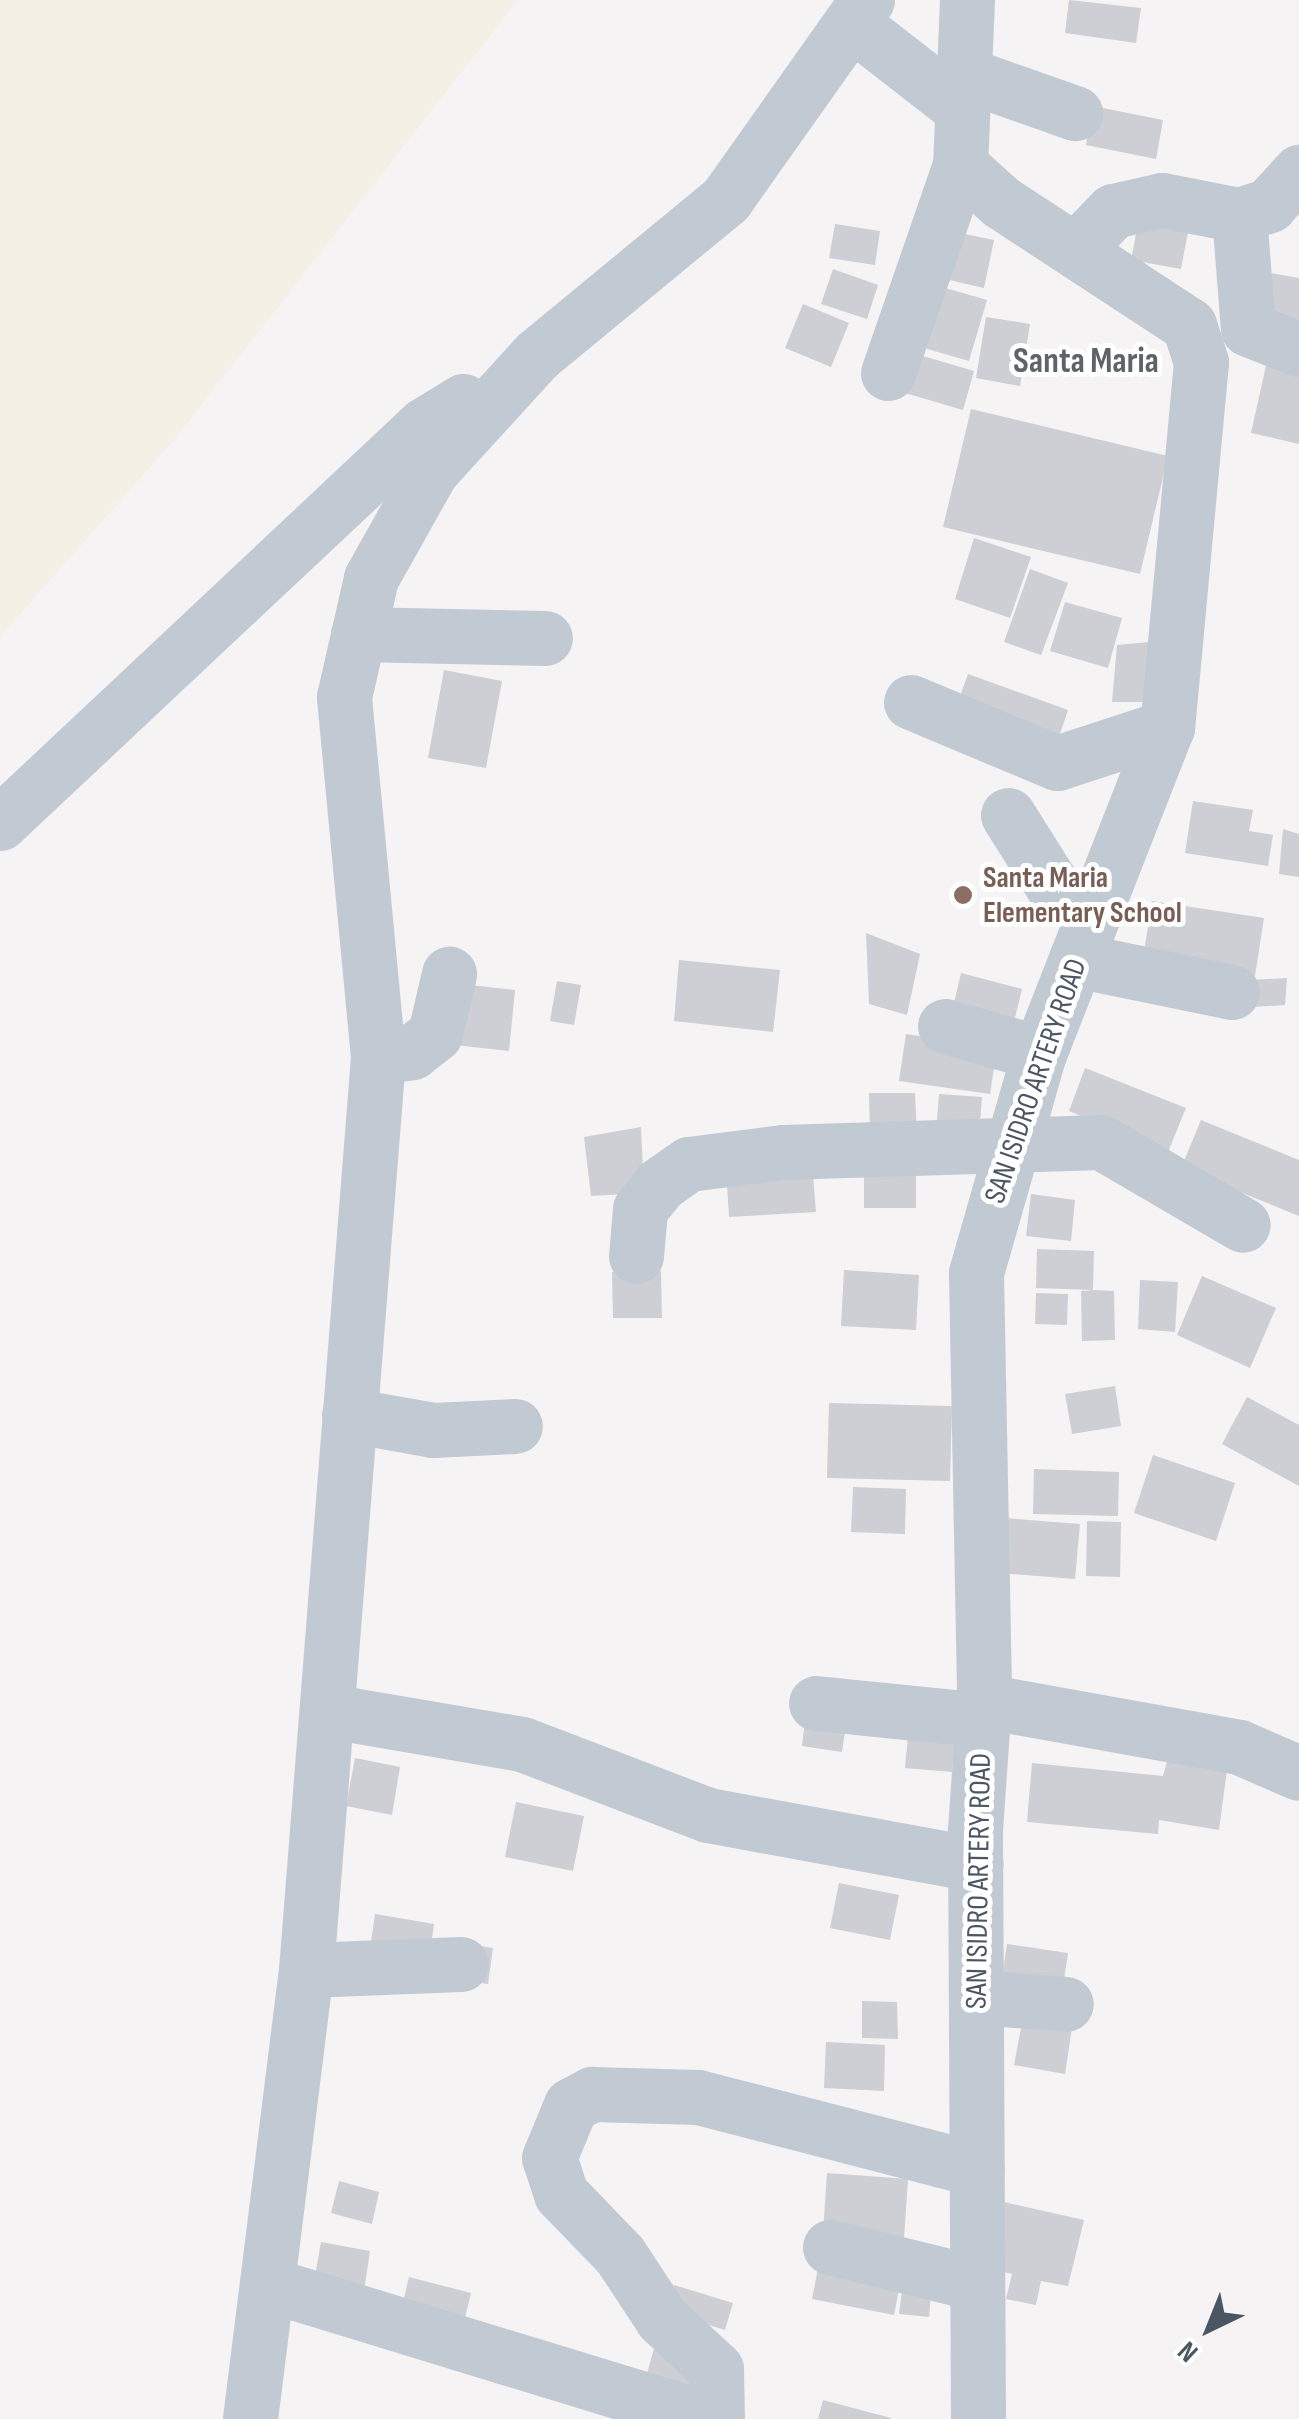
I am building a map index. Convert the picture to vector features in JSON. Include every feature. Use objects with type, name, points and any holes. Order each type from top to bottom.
[{"type":"street","points":[[888,373],[960,165],[968,0]]},
{"type":"street","points":[[250,2419],[306,1970],[378,1058],[344,698],[371,578],[431,471],[537,356],[726,199],[860,12],[963,92],[1075,113]]},
{"type":"street","name":"SAN ISIDRO ARTERY ROAD","points":[[960,165],[1189,325],[1200,362],[1168,728],[1039,1053],[1006,1149],[976,1273],[983,1711],[976,1864],[978,2419]]},
{"type":"street","points":[[1076,249],[1113,210],[1162,200],[1239,216],[1268,205],[1299,172]]},
{"type":"street","points":[[1239,216],[1248,328],[1299,348]]},
{"type":"street","points":[[0,823],[424,425],[537,356]]},
{"type":"street","points":[[358,634],[544,638]]},
{"type":"street","points":[[911,702],[1056,764],[1168,728]]},
{"type":"street","points":[[1008,816],[1085,936],[1232,992]]},
{"type":"street","points":[[378,1058],[412,1052],[435,1034],[449,974]]},
{"type":"street","points":[[945,1026],[1039,1053]]},
{"type":"street","points":[[636,1256],[640,1209],[689,1164],[783,1152],[1006,1149],[1101,1142],[1243,1225]]},
{"type":"street","points":[[349,1415],[434,1430],[515,1426]]},
{"type":"street","points":[[816,1703],[983,1711],[1239,1747],[1299,1772]]},
{"type":"street","points":[[329,1711],[522,1744],[708,1815],[976,1864]]},
{"type":"street","points":[[306,1970],[461,1964]]},
{"type":"street","points":[[976,1997],[1066,2004]]},
{"type":"street","points":[[718,2419],[716,2369],[662,2319],[620,2255],[561,2194],[549,2158],[571,2106],[592,2094],[698,2097],[976,2170]]},
{"type":"street","points":[[830,2247],[976,2283]]},
{"type":"street","points":[[268,2284],[708,2419]]},
{"type":"sand","points":[[0,0],[518,0],[174,440],[0,637]]},
{"type":"building","points":[[1069,0],[1141,8],[1136,43],[1065,33]]},
{"type":"building","points":[[1093,106],[1163,120],[1156,159],[1086,145]]},
{"type":"building","points":[[1140,213],[1190,222],[1181,269],[1131,260]]},
{"type":"building","points":[[835,224],[880,231],[875,265],[829,258]]},
{"type":"building","points":[[955,232],[994,240],[984,288],[945,279]]},
{"type":"building","points":[[833,269],[878,285],[867,319],[821,304]]},
{"type":"building","points":[[1271,273],[1299,278],[1299,331],[1262,324]]},
{"type":"building","points":[[928,283],[987,300],[969,361],[910,344]]},
{"type":"building","points":[[803,304],[849,323],[831,367],[785,348]]},
{"type":"building","points":[[986,317],[1030,324],[1020,386],[976,378]]},
{"type":"building","points":[[906,351],[974,371],[963,410],[895,390]]},
{"type":"building","points":[[1267,361],[1299,368],[1299,444],[1251,433]]},
{"type":"building","points":[[971,409],[1168,456],[1140,574],[943,527]]},
{"type":"building","points":[[974,538],[1031,557],[1010,618],[955,599]]},
{"type":"building","points":[[1030,569],[1068,583],[1041,655],[1004,642]]},
{"type":"building","points":[[1065,602],[1122,618],[1108,668],[1050,651]]},
{"type":"building","points":[[1149,642],[1145,702],[1112,702],[1117,645]]},
{"type":"building","points":[[444,670],[502,681],[486,768],[428,758]]},
{"type":"building","points":[[968,674],[1068,710],[1053,755],[952,718]]},
{"type":"building","points":[[1193,801],[1253,810],[1249,831],[1273,835],[1268,866],[1185,853]]},
{"type":"building","points":[[1283,829],[1299,834],[1299,877],[1279,874]]},
{"type":"building","points":[[1152,901],[1264,918],[1255,976],[1143,958]]},
{"type":"building","points":[[866,933],[920,954],[907,1015],[869,1004]]},
{"type":"building","points":[[679,960],[780,970],[773,1032],[674,1021]]},
{"type":"building","points":[[961,973],[1022,989],[1012,1030],[951,1016]]},
{"type":"building","points":[[1287,978],[1285,1005],[1253,1007],[1250,980]]},
{"type":"building","points":[[557,981],[581,985],[574,1025],[550,1021]]},
{"type":"building","points":[[453,983],[515,990],[509,1051],[446,1044]]},
{"type":"building","points":[[906,1034],[997,1048],[990,1094],[899,1081]]},
{"type":"building","points":[[1085,1068],[1186,1108],[1168,1152],[1069,1111]]},
{"type":"building","points":[[869,1093],[915,1093],[917,1136],[870,1137]]},
{"type":"building","points":[[939,1094],[982,1097],[979,1136],[936,1133]]},
{"type":"building","points":[[1201,1120],[1299,1160],[1299,1216],[1181,1168]]},
{"type":"building","points":[[641,1127],[644,1193],[591,1196],[584,1137]]},
{"type":"building","points":[[864,1161],[916,1161],[916,1208],[864,1208]]},
{"type":"building","points":[[812,1163],[816,1212],[729,1217],[726,1168]]},
{"type":"building","points":[[1031,1194],[1075,1200],[1071,1241],[1026,1236]]},
{"type":"building","points":[[1037,1249],[1094,1251],[1093,1290],[1036,1288]]},
{"type":"building","points":[[844,1270],[919,1275],[916,1330],[841,1326]]},
{"type":"building","points":[[661,1271],[662,1318],[613,1318],[612,1272]]},
{"type":"building","points":[[1202,1276],[1276,1308],[1250,1368],[1177,1335]]},
{"type":"building","points":[[1140,1280],[1178,1282],[1175,1332],[1138,1329]]},
{"type":"building","points":[[1081,1291],[1114,1291],[1115,1340],[1082,1341]]},
{"type":"building","points":[[1036,1293],[1068,1294],[1067,1325],[1035,1324]]},
{"type":"building","points":[[1115,1386],[1121,1426],[1072,1434],[1065,1394]]},
{"type":"building","points":[[1247,1397],[1299,1425],[1299,1486],[1222,1444]]},
{"type":"building","points":[[829,1403],[952,1406],[950,1481],[827,1478]]},
{"type":"building","points":[[1153,1455],[1235,1483],[1216,1541],[1134,1513]]},
{"type":"building","points":[[1034,1469],[1119,1472],[1118,1516],[1033,1514]]},
{"type":"building","points":[[853,1487],[906,1489],[905,1534],[851,1532]]},
{"type":"building","points":[[1004,1518],[1080,1524],[1075,1579],[999,1573]]},
{"type":"building","points":[[1087,1521],[1121,1522],[1120,1577],[1086,1576]]},
{"type":"building","points":[[806,1712],[847,1718],[842,1752],[802,1746]]},
{"type":"building","points":[[908,1735],[955,1739],[952,1772],[905,1768]]},
{"type":"building","points":[[355,1758],[400,1767],[392,1815],[346,1806]]},
{"type":"building","points":[[1167,1761],[1227,1770],[1219,1830],[1159,1820],[1158,1834],[1027,1822],[1032,1763],[1163,1776]]},
{"type":"building","points":[[516,1802],[584,1816],[573,1871],[505,1857]]},
{"type":"building","points":[[839,1883],[899,1895],[890,1940],[830,1928]]},
{"type":"building","points":[[375,1914],[434,1924],[429,1959],[370,1949]]},
{"type":"building","points":[[467,1944],[493,1948],[488,1984],[461,1980]]},
{"type":"building","points":[[1007,1944],[1068,1953],[1061,1999],[1000,1991]]},
{"type":"building","points":[[862,2001],[897,2002],[898,2039],[862,2038]]},
{"type":"building","points":[[1024,2012],[1073,2021],[1065,2074],[1014,2065]]},
{"type":"building","points":[[826,2042],[885,2045],[884,2091],[824,2088]]},
{"type":"building","points":[[827,2173],[908,2179],[904,2239],[823,2233]]},
{"type":"building","points":[[339,2181],[379,2192],[372,2224],[331,2213]]},
{"type":"building","points":[[1004,2202],[1084,2220],[1068,2286],[1041,2281],[1036,2305],[1006,2299],[1012,2274],[988,2268]]},
{"type":"building","points":[[321,2242],[370,2251],[364,2291],[314,2282]]},
{"type":"building","points":[[820,2258],[902,2274],[894,2315],[812,2299]]},
{"type":"building","points":[[409,2277],[471,2293],[462,2330],[400,2315]]},
{"type":"building","points":[[674,2285],[733,2303],[725,2330],[666,2312]]},
{"type":"building","points":[[902,2291],[931,2294],[929,2317],[899,2314]]},
{"type":"building","points":[[655,2345],[715,2362],[703,2401],[644,2384]]},
{"type":"building","points":[[823,2400],[891,2418],[891,2419],[818,2419]]},
{"type":"place","name":"Santa Maria Elementary School","points":[[963,895]]},
{"type":"district","name":"Santa Maria","points":[[1086,362]]}]
